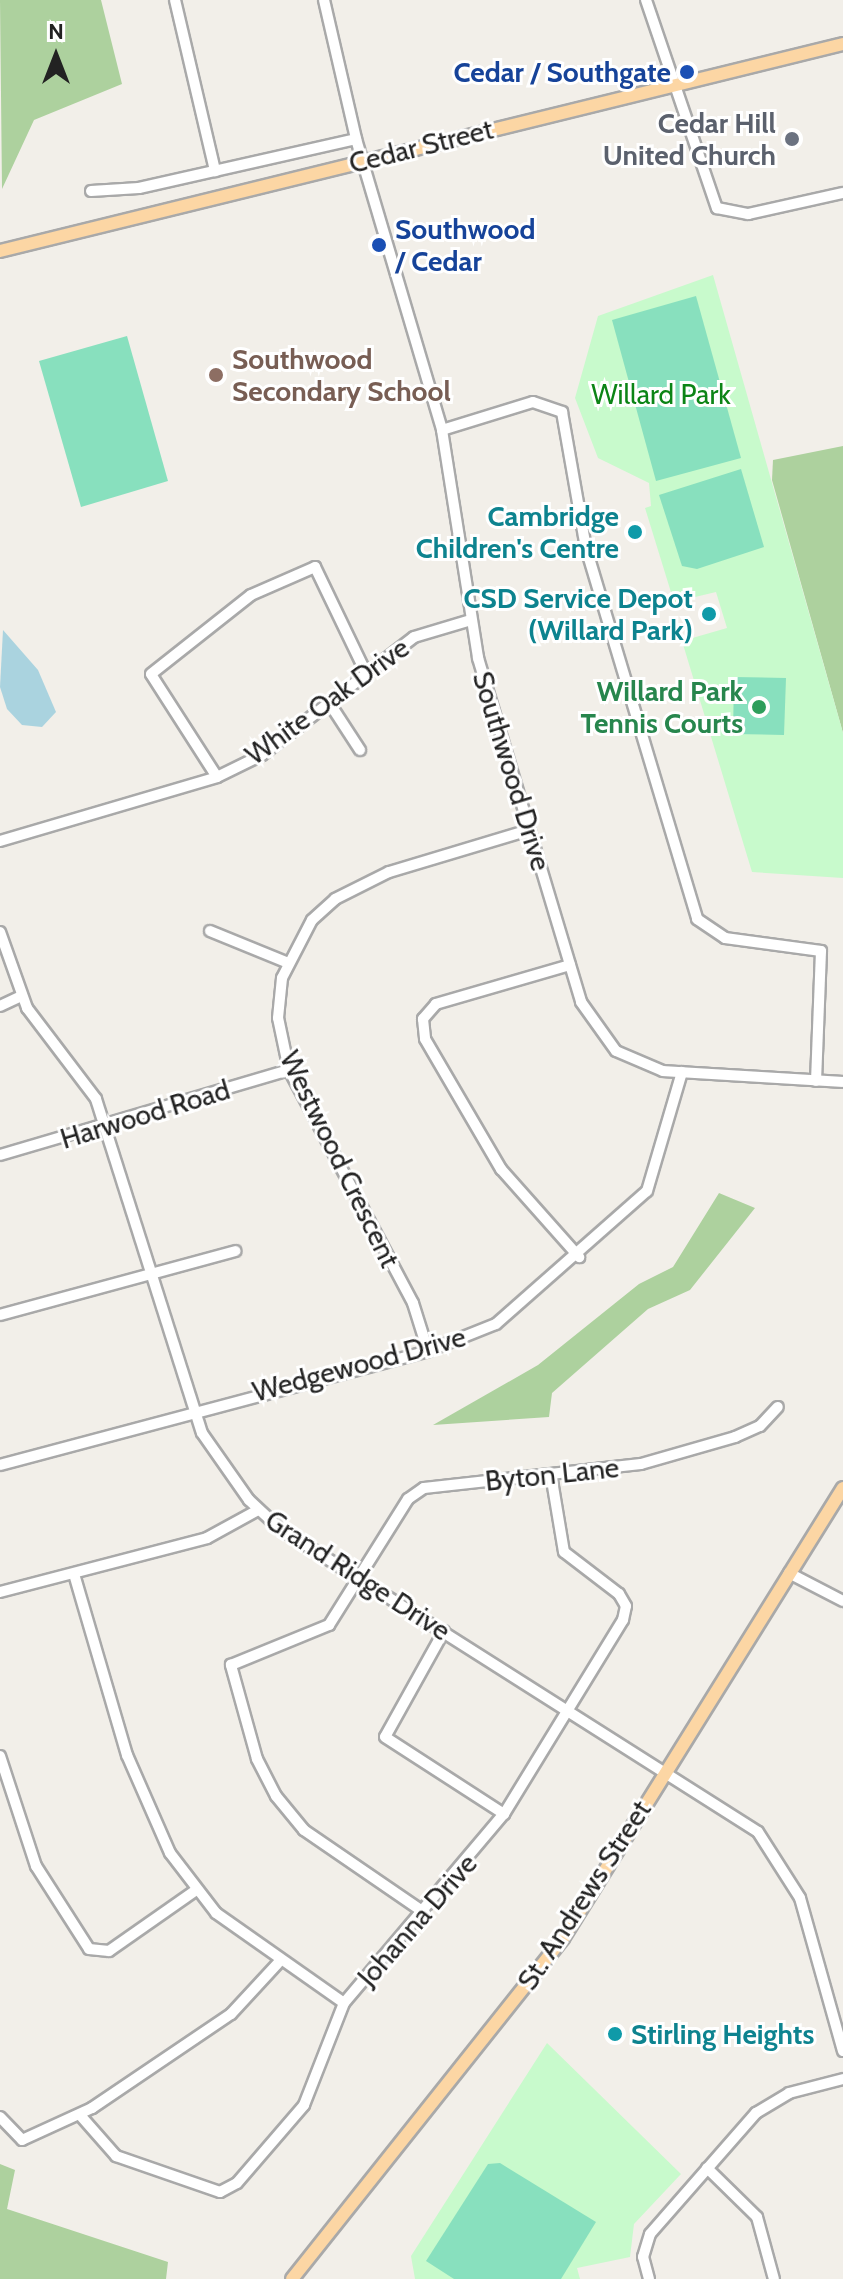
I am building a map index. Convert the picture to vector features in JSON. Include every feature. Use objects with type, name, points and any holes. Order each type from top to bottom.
[{"type":"main road","name":"Cedar Street","points":[[0,251],[843,44]]},
{"type":"main road","name":"St. Andrews Street","points":[[292,2279],[563,1938],[843,1488]]},
{"type":"street","points":[[175,0],[215,171]]},
{"type":"street","name":"Southwood Drive","points":[[324,0],[356,139],[442,430],[471,620],[529,830],[570,965],[590,1019],[616,1051],[682,1072],[843,1082]]},
{"type":"street","points":[[646,0],[717,208],[748,214],[843,193]]},
{"type":"street","points":[[91,191],[215,171],[356,139]]},
{"type":"street","points":[[442,430],[533,402],[562,412],[586,548],[697,919],[725,938],[821,951],[816,1081]]},
{"type":"street","points":[[217,777],[151,674],[251,595],[315,567],[366,673]]},
{"type":"street","name":"White Oak Drive","points":[[0,841],[217,777],[262,755],[414,637],[471,620]]},
{"type":"street","points":[[330,704],[360,750]]},
{"type":"street","name":"Westwood Crescent","points":[[428,1351],[413,1303],[289,1070],[278,1018],[286,962],[312,920],[362,883],[529,830]]},
{"type":"street","points":[[210,931],[286,962]]},
{"type":"street","name":"Grand Ridge Drive","points":[[0,932],[21,996],[80,1070],[106,1127],[194,1409],[208,1444],[258,1510],[358,1578],[758,1832],[785,1865],[843,2051]]},
{"type":"street","points":[[570,965],[436,1004],[423,1019],[425,1039],[501,1169],[579,1257]]},
{"type":"street","points":[[0,1006],[21,996]]},
{"type":"street","name":"Harwood Road","points":[[0,1155],[106,1127],[289,1070]]},
{"type":"street","name":"Wedgewood Drive","points":[[0,1465],[194,1409],[428,1351],[496,1324],[579,1257],[647,1191],[682,1072]]},
{"type":"street","points":[[0,1315],[153,1277],[235,1251]]},
{"type":"street","name":"Byton Lane","points":[[425,1913],[304,1830],[276,1796],[233,1680],[231,1665],[241,1656],[310,1638],[329,1625],[415,1493],[641,1464],[735,1437],[760,1426],[778,1407]]},
{"type":"street","name":"Johanna Drive","points":[[74,1574],[147,1810],[196,1890],[278,1963],[344,2003],[425,1913],[504,1814],[570,1710],[626,1606],[564,1552],[551,1474]]},
{"type":"street","points":[[0,1592],[207,1538],[258,1510]]},
{"type":"street","points":[[789,1573],[843,1601]]},
{"type":"street","points":[[444,1631],[385,1737],[504,1814]]},
{"type":"street","points":[[0,1756],[36,1866],[89,1949],[109,1951],[196,1890]]},
{"type":"street","points":[[0,2117],[22,2140],[80,2115],[231,2014],[278,1963]]},
{"type":"street","points":[[80,2115],[116,2156],[227,2190],[304,2105],[344,2003]]},
{"type":"street","points":[[649,2279],[643,2257],[650,2234],[771,2101],[843,2079]]},
{"type":"street","points":[[707,2168],[757,2217],[774,2279]]},
{"type":"green space","points":[[0,0],[101,0],[122,84],[34,120],[2,189]]},
{"type":"green space","name":"Willard Park","points":[[713,275],[843,733],[843,878],[752,872],[682,641],[727,628],[716,592],[674,602],[645,508],[651,506],[649,483],[598,458],[575,398],[598,316]]},
{"type":"green space","points":[[696,296],[741,458],[656,481],[612,320]]},
{"type":"green space","points":[[127,336],[168,481],[81,507],[39,361]]},
{"type":"green space","points":[[843,446],[843,733],[772,480],[773,460]]},
{"type":"green space","points":[[741,469],[764,547],[697,569],[682,566],[659,495]]},
{"type":"green space","name":"Willard Park Tennis Courts","points":[[734,677],[786,678],[784,735],[733,734]]},
{"type":"green space","points":[[719,1193],[755,1208],[690,1290],[648,1309],[552,1393],[549,1417],[433,1425],[538,1365],[639,1284],[673,1267]]},
{"type":"green space","points":[[547,2043],[681,2174],[634,2224],[630,2257],[577,2268],[580,2279],[415,2279],[411,2256]]},
{"type":"green space","points":[[500,2163],[596,2222],[561,2279],[454,2279],[426,2261],[488,2164]]},
{"type":"green space","points":[[0,2164],[15,2170],[7,2209],[168,2262],[166,2279],[0,2279]]},
{"type":"water","points":[[3,630],[38,670],[56,712],[42,727],[22,725],[7,709],[0,687]]},
{"type":"place","name":"Cedar / Southgate","points":[[687,72]]},
{"type":"place","name":"Cedar Hill United Church","points":[[792,139]]},
{"type":"place","name":"Southwood / Cedar","points":[[379,245]]},
{"type":"place","name":"Southwood Secondary School","points":[[216,375]]},
{"type":"place","name":"Cambridge Children's Centre","points":[[635,532]]},
{"type":"place","name":"CSD Service Depot (Willard Park)","points":[[709,614]]},
{"type":"place","name":"Willard Park Tennis Courts","points":[[759,707]]},
{"type":"place","name":"Stirling Heights","points":[[615,2034]]}]
